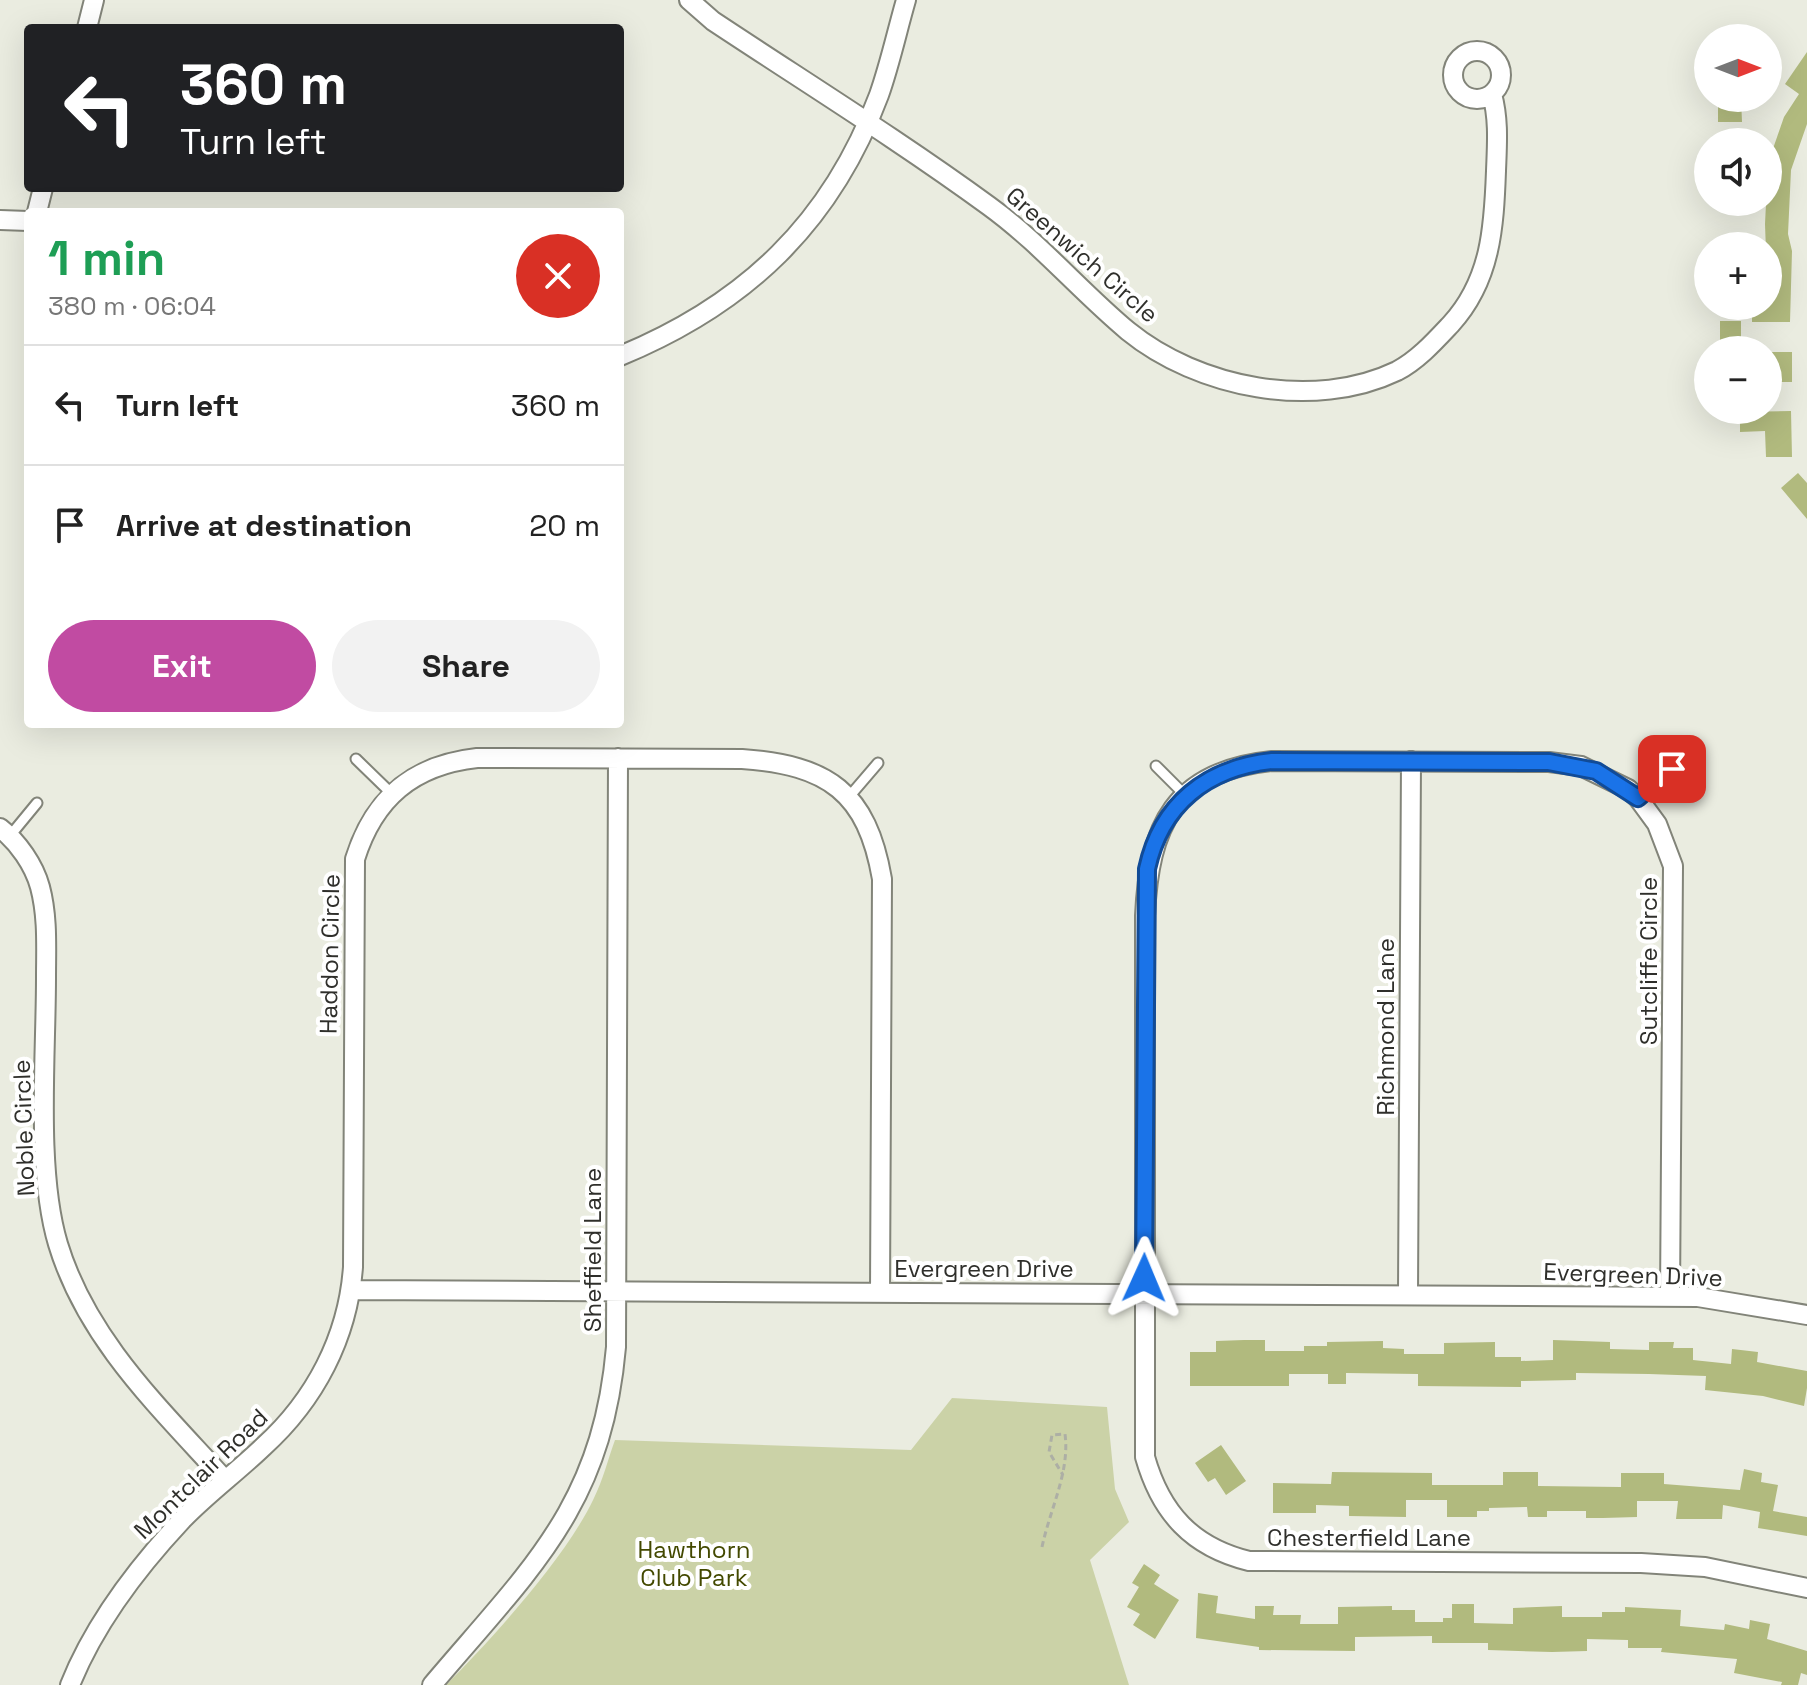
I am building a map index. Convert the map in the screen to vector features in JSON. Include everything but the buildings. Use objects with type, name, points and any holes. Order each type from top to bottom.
[{"type":"street","points":[[88,24],[94,0]]},
{"type":"street","name":"Greenwich Circle","points":[[689,0],[713,21],[1011,222],[1130,333],[1158,350],[1233,381],[1267,389],[1337,389],[1399,370],[1426,351],[1473,293],[1487,262],[1494,229],[1498,120],[1492,94]]},
{"type":"street","points":[[624,354],[664,338],[712,310],[787,250],[840,176],[867,123],[880,93],[906,0]]},
{"type":"street","points":[[0,220],[24,221]]},
{"type":"street","name":"Haddon Circle","points":[[351,1290],[353,885],[363,834],[391,793],[423,771],[452,761],[618,758],[786,762],[813,771],[848,798],[873,835],[882,879],[880,1293]]},
{"type":"street","name":"Sheffield Lane","points":[[432,1685],[545,1552],[569,1516],[591,1469],[612,1396],[618,758]]},
{"type":"street","name":"Sutcliffe Circle","points":[[1143,1294],[1147,869],[1160,829],[1186,796],[1213,775],[1249,764],[1411,761],[1581,766],[1628,789],[1638,798],[1667,846],[1674,878],[1670,1297]]},
{"type":"street","name":"Richmond Lane","points":[[1408,1293],[1411,761]]},
{"type":"street","name":"Noble Circle","points":[[5,832],[35,874],[46,922],[46,1175],[58,1244],[78,1298],[107,1345],[225,1480]]},
{"type":"street","name":"Evergreen Drive","points":[[351,1290],[1408,1293],[1670,1297],[1706,1298],[1807,1315]]},
{"type":"street","name":"Montclair Road","points":[[70,1685],[115,1603],[145,1563],[183,1519],[287,1425],[315,1387],[337,1341],[351,1290]]},
{"type":"street","name":"Chesterfield Lane","points":[[1143,1294],[1145,1457],[1153,1486],[1179,1525],[1195,1539],[1226,1555],[1249,1561],[1641,1563],[1705,1567],[1807,1588]]},
{"type":"lane","points":[[356,759],[391,793]]},
{"type":"lane","points":[[848,798],[878,763]]},
{"type":"lane","points":[[1156,766],[1186,796]]},
{"type":"lane","points":[[1638,798],[1672,769]]},
{"type":"lane","points":[[5,832],[37,803]]},
{"type":"path","points":[[1042,1547],[1063,1475],[1068,1454],[1065,1434],[1052,1435],[1049,1452],[1063,1475]]},
{"type":"green space","name":"Hawthorn Club Park","points":[[952,1398],[1107,1407],[1115,1489],[1129,1522],[1090,1560],[1129,1685],[446,1685],[506,1621],[566,1545],[594,1498],[615,1440],[911,1450]]},
{"type":"route","points":[[1144,1278],[1147,869],[1160,829],[1179,802],[1213,775],[1272,761],[1549,762],[1596,771],[1638,798],[1672,769]]}]
